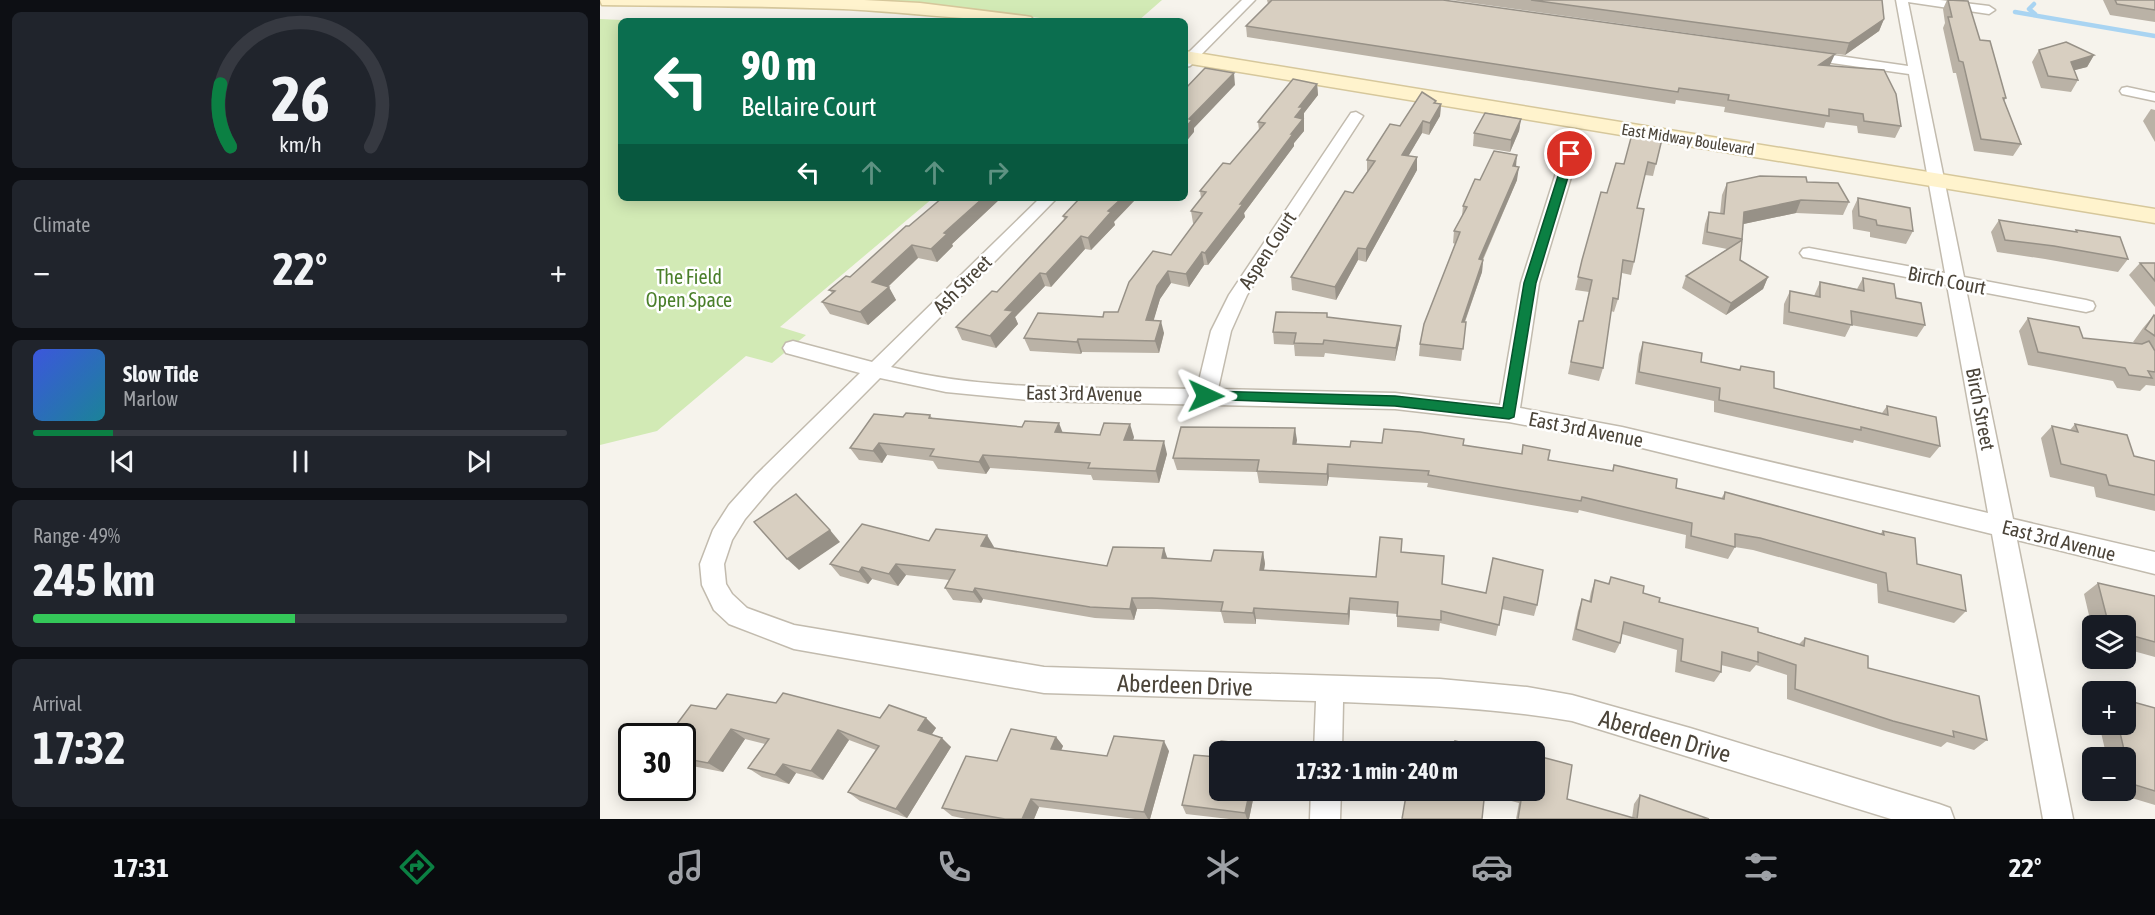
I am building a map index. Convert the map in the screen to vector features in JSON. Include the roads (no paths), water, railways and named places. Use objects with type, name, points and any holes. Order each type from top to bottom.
[{"type":"main road","points":[[602,0],[792,2],[920,8],[1001,18]]},
{"type":"main road","points":[[908,18],[920,8]]},
{"type":"main road","points":[[600,13],[696,18]]},
{"type":"main road","name":"East Midway Boulevard","points":[[1189,55],[1935,174],[2155,205]]},
{"type":"main road","name":"East Midway Boulevard","points":[[1935,174],[2155,216]]},
{"type":"street","points":[[1189,55],[1249,0]]},
{"type":"street","name":"Birch Street","points":[[1902,0],[2058,819]]},
{"type":"street","points":[[1913,0],[1989,10]]},
{"type":"street","points":[[1796,54],[1916,71]]},
{"type":"street","points":[[2127,92],[2155,97]]},
{"type":"street","name":"Aspen Court","points":[[1206,396],[1221,331],[1238,295],[1356,116]]},
{"type":"street","points":[[1509,414],[1530,283],[1570,154]]},
{"type":"street","name":"Ash Street","points":[[876,370],[1046,201]]},
{"type":"street","name":"Birch Court","points":[[1809,253],[2086,306]]},
{"type":"street","name":"East 3rd Avenue","points":[[793,348],[928,382],[1003,391],[1395,401],[1509,414],[1622,435],[2155,563]]},
{"type":"street","name":"Aberdeen Drive","points":[[876,370],[764,481],[737,512],[721,537],[712,564],[714,585],[723,602],[738,616],[794,636],[1044,680],[1494,696],[1572,708],[1939,819]]},
{"type":"street","points":[[1328,741],[1330,689]]},
{"type":"street","points":[[1325,819],[1326,801]]},
{"type":"waterway","points":[[2034,4],[2029,9],[2035,14]]},
{"type":"waterway","points":[[2015,12],[2155,36]]},
{"type":"park label","name":"The Field Open Space","points":[[689,288]]}]
